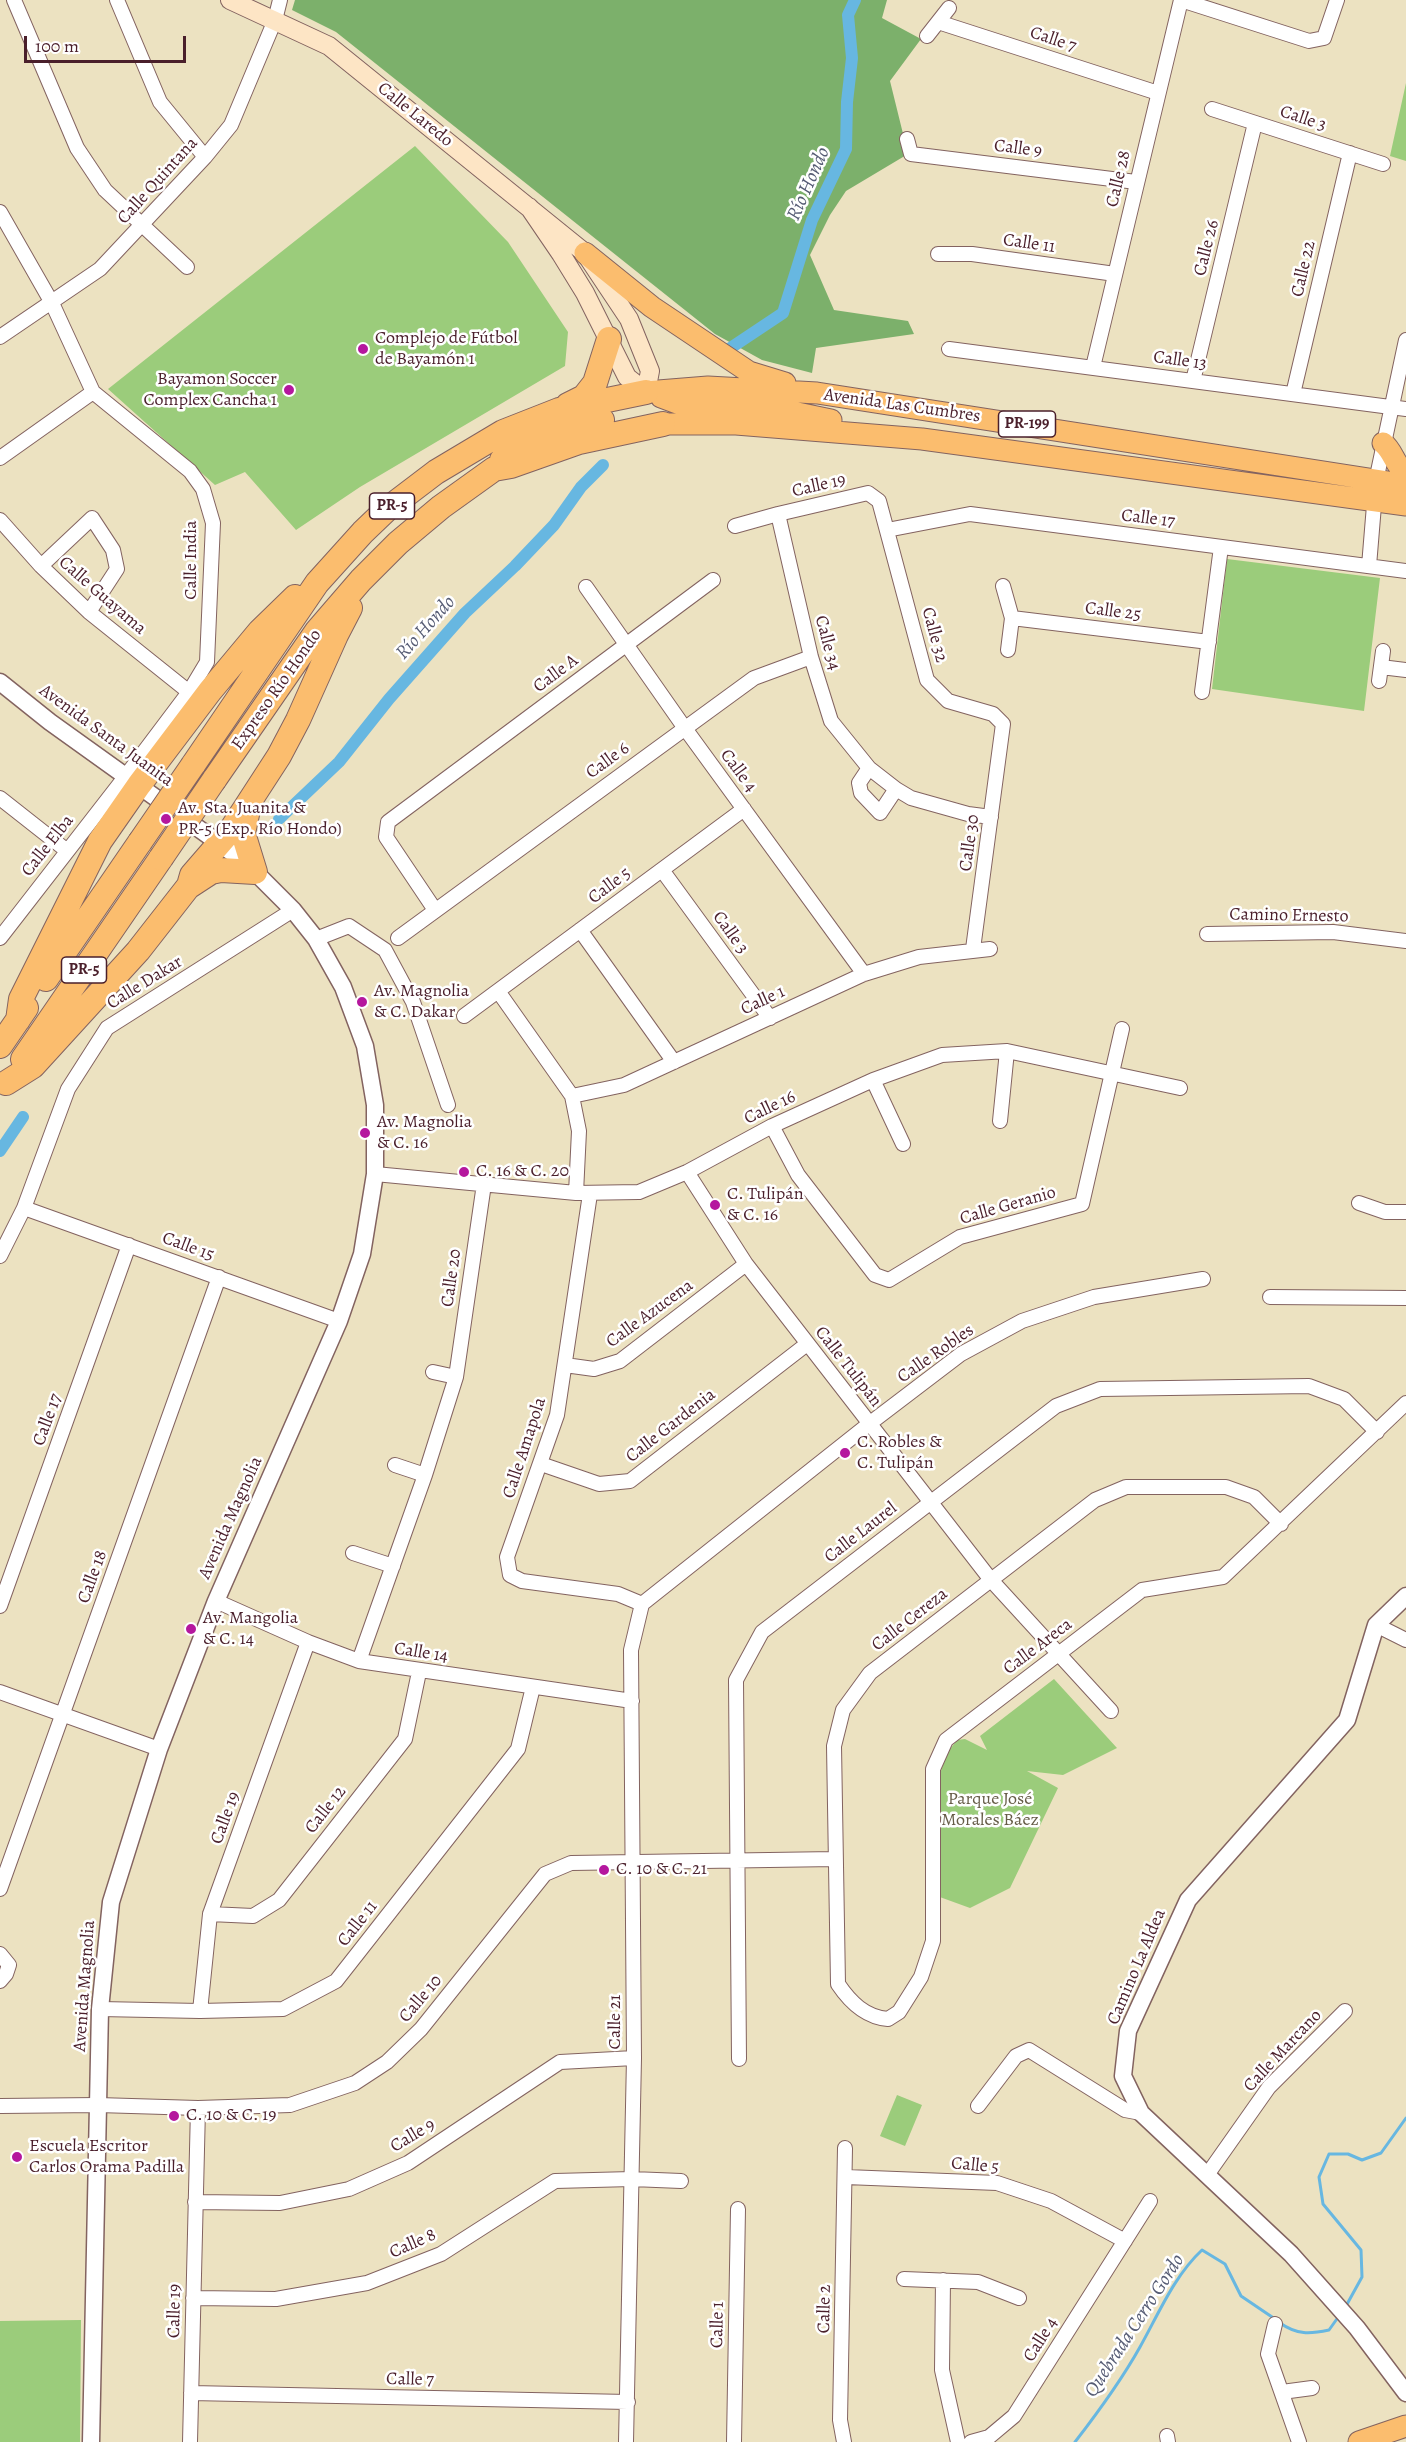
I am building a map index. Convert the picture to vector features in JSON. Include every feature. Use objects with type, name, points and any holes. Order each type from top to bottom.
[{"type":"highway","points":[[559,410],[590,392],[609,339]]},
{"type":"highway","points":[[494,469],[511,450],[524,444],[563,429],[626,415],[646,392]]},
{"type":"highway","name":"Expreso Río Hondo","points":[[0,1046],[317,583],[363,532],[436,472],[503,432],[559,410],[646,392]]},
{"type":"highway","name":"Expreso Río Hondo","points":[[3,1088],[298,656],[361,580],[398,543],[441,507],[494,469],[511,466],[597,437],[663,424]]},
{"type":"highway","points":[[188,887],[192,875],[231,830],[249,805],[289,738],[320,668],[351,608],[361,580]]},
{"type":"highway","points":[[18,1020],[21,999],[91,855],[132,781],[260,631],[298,594],[317,583]]},
{"type":"highway","points":[[3,1088],[33,1066],[138,951],[188,887],[211,872],[221,870],[255,872],[243,833],[249,805]]},
{"type":"main road","name":"Calle Laredo","points":[[230,0],[329,46],[585,253]]},
{"type":"main road","points":[[529,207],[561,254],[609,339],[627,377],[646,392],[677,403],[778,409],[922,439]]},
{"type":"main road","points":[[585,253],[629,319],[650,371],[646,392]]},
{"type":"main road","points":[[585,253],[652,307],[749,372],[817,393]]},
{"type":"main road","name":"Avenida Las Cumbres","points":[[646,392],[708,387],[817,393],[1022,423],[1375,490],[1406,505]]},
{"type":"main road","name":"Avenida Las Cumbres","points":[[663,424],[736,424],[922,439],[1375,490],[1406,485]]},
{"type":"main road","points":[[1383,443],[1389,448],[1398,467],[1406,473]]},
{"type":"main road","points":[[1359,2442],[1406,2426]]},
{"type":"street","points":[[14,0],[77,147],[105,190],[187,267]]},
{"type":"street","points":[[117,0],[160,102],[205,157]]},
{"type":"street","name":"Calle Quintana","points":[[0,337],[100,269],[205,157],[231,125],[275,20],[280,0]]},
{"type":"street","points":[[1181,0],[1309,41],[1324,39],[1337,0]]},
{"type":"street","name":"Calle 28","points":[[1093,367],[1181,0]]},
{"type":"street","points":[[927,36],[949,8]]},
{"type":"street","name":"Calle 7","points":[[938,22],[1158,93]]},
{"type":"street","name":"Calle 3","points":[[1212,109],[1383,164]]},
{"type":"street","name":"Calle 26","points":[[1193,381],[1255,123]]},
{"type":"street","name":"Calle 9","points":[[907,139],[911,154],[1136,182]]},
{"type":"street","name":"Calle 22","points":[[1293,394],[1350,153]]},
{"type":"street","name":"Calle India","points":[[0,212],[52,303],[93,392],[190,471],[203,489],[213,523],[207,662],[132,781]]},
{"type":"street","name":"Calle 11","points":[[938,255],[972,254],[1115,274]]},
{"type":"street","points":[[1369,566],[1375,490],[1390,407],[1406,340]]},
{"type":"street","name":"Calle 13","points":[[949,349],[1406,409]]},
{"type":"street","points":[[0,458],[93,392]]},
{"type":"street","name":"Calle 19","points":[[735,526],[868,493],[879,501],[887,530]]},
{"type":"street","name":"Calle 34","points":[[778,514],[811,657],[831,721],[869,768],[896,789],[911,798],[957,811],[991,817]]},
{"type":"street","name":"Calle 17","points":[[887,530],[970,514],[1406,571]]},
{"type":"street","points":[[41,566],[92,518],[113,550],[117,569],[89,612]]},
{"type":"street","name":"Calle Guayama","points":[[0,520],[41,566],[89,612],[189,692]]},
{"type":"street","name":"Calle 32","points":[[887,530],[927,680],[948,701],[993,714],[1003,724],[1001,741]]},
{"type":"street","points":[[1202,692],[1221,547]]},
{"type":"street","name":"Calle A","points":[[435,910],[386,837],[388,822],[713,580]]},
{"type":"street","points":[[1004,586],[1012,618],[1008,650]]},
{"type":"street","name":"Calle 4","points":[[586,587],[684,727],[864,974]]},
{"type":"street","name":"Calle 25","points":[[1012,618],[1209,642]]},
{"type":"street","points":[[1383,651],[1380,674],[1406,670]]},
{"type":"street","name":"Calle 6","points":[[398,938],[754,678],[811,657]]},
{"type":"street","name":"Avenida Santa Juanita","points":[[0,682],[218,843]]},
{"type":"street","name":"Calle 30","points":[[973,950],[1001,741]]},
{"type":"street","points":[[869,768],[859,783],[861,793],[880,813],[896,789]]},
{"type":"street","name":"Calle Elba","points":[[0,938],[4,922],[66,850],[132,781]]},
{"type":"street","points":[[0,798],[66,850]]},
{"type":"street","name":"Calle 5","points":[[464,1016],[744,809]]},
{"type":"street","name":"Avenida Magnolia","points":[[91,2442],[100,2009],[111,1902],[159,1749],[216,1601],[339,1321],[362,1254],[375,1174],[375,1105],[365,1046],[344,987],[316,939],[293,910],[255,872],[218,843]]},
{"type":"street","name":"Calle 3","points":[[662,870],[770,1018]]},
{"type":"street","name":"Calle Dakar","points":[[0,1256],[24,1208],[68,1089],[107,1028],[293,910]]},
{"type":"street","points":[[316,939],[349,926],[386,950],[413,1002],[448,1105]]},
{"type":"street","points":[[580,930],[674,1062]]},
{"type":"street","name":"Camino Ernesto","points":[[1206,934],[1333,932],[1406,941]]},
{"type":"street","name":"Calle 1","points":[[572,1096],[624,1085],[864,974],[919,957],[990,949]]},
{"type":"street","points":[[498,991],[572,1096]]},
{"type":"street","name":"Calle Geranio","points":[[772,1126],[805,1185],[875,1275],[889,1280],[960,1237],[1082,1204],[1122,1029]]},
{"type":"street","points":[[1000,1120],[1007,1051]]},
{"type":"street","name":"Calle 16","points":[[375,1174],[583,1194],[639,1192],[687,1172],[772,1126],[873,1080],[942,1055],[1007,1051],[1180,1088]]},
{"type":"street","points":[[873,1080],[903,1144]]},
{"type":"street","name":"Calle Amapola","points":[[572,1096],[579,1131],[583,1194],[565,1365],[557,1415],[507,1557],[510,1575],[522,1581],[618,1594],[642,1604]]},
{"type":"street","name":"Calle Tulipán","points":[[687,1172],[746,1264],[991,1580],[1111,1711]]},
{"type":"street","name":"Calle 20","points":[[359,1661],[425,1475],[456,1377],[484,1184]]},
{"type":"street","points":[[1359,1203],[1385,1212],[1406,1212]]},
{"type":"street","name":"Calle 15","points":[[24,1208],[339,1321]]},
{"type":"street","name":"Calle 17","points":[[0,1606],[129,1245]]},
{"type":"street","name":"Calle Azucena","points":[[565,1365],[594,1369],[620,1361],[746,1264]]},
{"type":"street","name":"Calle 18","points":[[0,1889],[219,1277]]},
{"type":"street","name":"Calle Robles","points":[[642,1604],[961,1354],[1022,1321],[1094,1297],[1203,1279]]},
{"type":"street","points":[[1270,1297],[1406,1298]]},
{"type":"street","name":"Calle Gardenia","points":[[541,1464],[599,1484],[630,1481],[807,1344]]},
{"type":"street","points":[[433,1372],[456,1377]]},
{"type":"street","name":"Calle Laurel","points":[[739,2059],[736,1680],[762,1632],[1056,1406],[1100,1389],[1309,1386],[1344,1399],[1377,1432]]},
{"type":"street","name":"Calle Areca","points":[[864,2010],[876,2018],[888,2019],[899,2012],[921,1977],[933,1941],[933,1769],[946,1740],[1143,1590],[1223,1577],[1406,1403]]},
{"type":"street","points":[[394,1465],[425,1475]]},
{"type":"street","name":"Calle Cereza","points":[[864,2010],[850,2002],[838,1984],[834,1746],[843,1710],[870,1673],[1095,1500],[1126,1487],[1226,1487],[1254,1497],[1281,1524]]},
{"type":"street","points":[[353,1553],[393,1566]]},
{"type":"street","name":"Camino La Aldea","points":[[1406,1596],[1376,1625],[1347,1720],[1188,1900],[1128,2031],[1123,2076],[1141,2113],[1291,2254],[1357,2328],[1406,2393]]},
{"type":"street","name":"Calle 14","points":[[216,1601],[308,1642],[359,1661],[419,1672],[632,1701]]},
{"type":"street","name":"Calle 21","points":[[626,2442],[634,2058],[631,1650],[642,1604]]},
{"type":"street","points":[[1376,1625],[1406,1640]]},
{"type":"street","name":"Calle 19","points":[[200,2012],[210,1914],[308,1642]]},
{"type":"street","name":"Calle 12","points":[[210,1914],[253,1916],[279,1900],[405,1739],[419,1672]]},
{"type":"street","name":"Calle 11","points":[[100,2009],[200,2012],[282,2009],[336,1981],[518,1749],[532,1687]]},
{"type":"street","points":[[0,1692],[159,1749]]},
{"type":"street","name":"Calle 10","points":[[0,2106],[98,2105],[198,2108],[290,2105],[355,2083],[387,2062],[421,2029],[545,1874],[571,1863],[835,1859]]},
{"type":"street","points":[[0,1954],[9,1965],[0,1981]]},
{"type":"street","name":"Calle Marcano","points":[[1207,2175],[1269,2087],[1346,2011]]},
{"type":"street","points":[[978,2106],[1016,2056],[1029,2050],[1125,2110],[1141,2113]]},
{"type":"street","name":"Calle 9","points":[[195,2202],[280,2203],[350,2189],[408,2163],[560,2062],[634,2058]]},
{"type":"street","name":"Calle 19","points":[[190,2442],[198,2108]]},
{"type":"street","name":"Calle 2","points":[[844,2442],[840,2420],[845,2148]]},
{"type":"street","name":"Calle 5","points":[[846,2177],[997,2183],[1051,2201],[1125,2241]]},
{"type":"street","name":"Calle 8","points":[[193,2298],[276,2299],[366,2283],[441,2254],[555,2181],[632,2179],[681,2181]]},
{"type":"street","name":"Calle 4","points":[[971,2442],[989,2437],[1014,2416],[1150,2201]]},
{"type":"street","name":"Calle 1","points":[[734,2442],[738,2209]]},
{"type":"street","points":[[904,2279],[978,2282],[1019,2298]]},
{"type":"street","points":[[943,2280],[942,2370],[958,2442]]},
{"type":"street","points":[[1275,2325],[1268,2354],[1299,2442]]},
{"type":"street","points":[[1282,2392],[1312,2388]]},
{"type":"street","name":"Calle 7","points":[[191,2393],[627,2402]]},
{"type":"green space","points":[[295,0],[887,0],[882,18],[921,39],[890,81],[908,154],[846,191],[830,215],[810,255],[834,310],[908,321],[914,334],[816,348],[812,373],[762,360],[715,334],[336,32],[292,10]]},
{"type":"green space","points":[[1406,83],[1406,161],[1390,156]]},
{"type":"green space","name":"Complejo de Fútbol de Bayamón 1","points":[[415,146],[508,242],[568,332],[565,366],[360,487],[296,530],[245,472],[215,485],[108,389]]},
{"type":"green space","points":[[1227,559],[1380,578],[1364,711],[1212,689]]},
{"type":"green space","name":"Parque José Morales Báez","points":[[1054,1679],[1117,1748],[1063,1775],[1027,1771],[1058,1788],[1010,1888],[970,1908],[937,1896],[940,1774],[947,1753],[957,1740],[965,1739],[987,1750],[980,1736]]},
{"type":"green space","points":[[897,2095],[922,2105],[905,2146],[880,2136]]},
{"type":"green space","points":[[81,2320],[80,2442],[0,2442],[0,2321]]},
{"type":"waterway","name":"Río Hondo","points":[[726,351],[783,313],[812,220],[846,149],[847,102],[852,58],[848,15],[855,0]]},
{"type":"waterway","name":"Río Hondo","points":[[279,819],[339,762],[389,699],[465,613],[554,525],[581,487],[603,465]]},
{"type":"waterway","name":"Río Hondo","points":[[0,1151],[23,1117]]},
{"type":"waterway","name":"Quebrada Cerro Gordo","points":[[1346,2306],[1362,2277],[1361,2250],[1323,2204],[1319,2177],[1329,2154],[1348,2154],[1362,2160],[1381,2153],[1406,2118]]},
{"type":"waterway","name":"Quebrada Cerro Gordo","points":[[1075,2442],[1125,2372],[1175,2284],[1202,2250],[1225,2264],[1241,2296],[1275,2319]]},
{"type":"waterway","name":"Quebrada Cerro Gordo","points":[[1280,2323],[1298,2332],[1316,2332],[1329,2330],[1339,2316]]},
{"type":"place","name":"Complejo de Fútbol de Bayamón 1","points":[[363,349]]},
{"type":"place","name":"Bayamon Soccer Complex Cancha 1","points":[[289,390]]},
{"type":"place","name":"Av. Sta. Juanita & PR-5 (Exp. Río Hondo)","points":[[166,819]]},
{"type":"place","name":"Av. Magnolia & C. Dakar","points":[[362,1002]]},
{"type":"place","name":"Av. Magnolia & C. 16","points":[[365,1133]]},
{"type":"place","name":"C. 16 & C. 20","points":[[464,1172]]},
{"type":"place","name":"C. Tulipán & C. 16","points":[[715,1205]]},
{"type":"place","name":"C. Robles & C. Tulipán","points":[[845,1453]]},
{"type":"place","name":"Av. Mangolia & C. 14","points":[[191,1629]]},
{"type":"place","name":"C. 10 & C. 21","points":[[604,1870]]},
{"type":"place","name":"C. 10 & C. 19","points":[[174,2116]]},
{"type":"place","name":"Escuela Escritor Carlos Orama Padilla","points":[[17,2157]]}]
